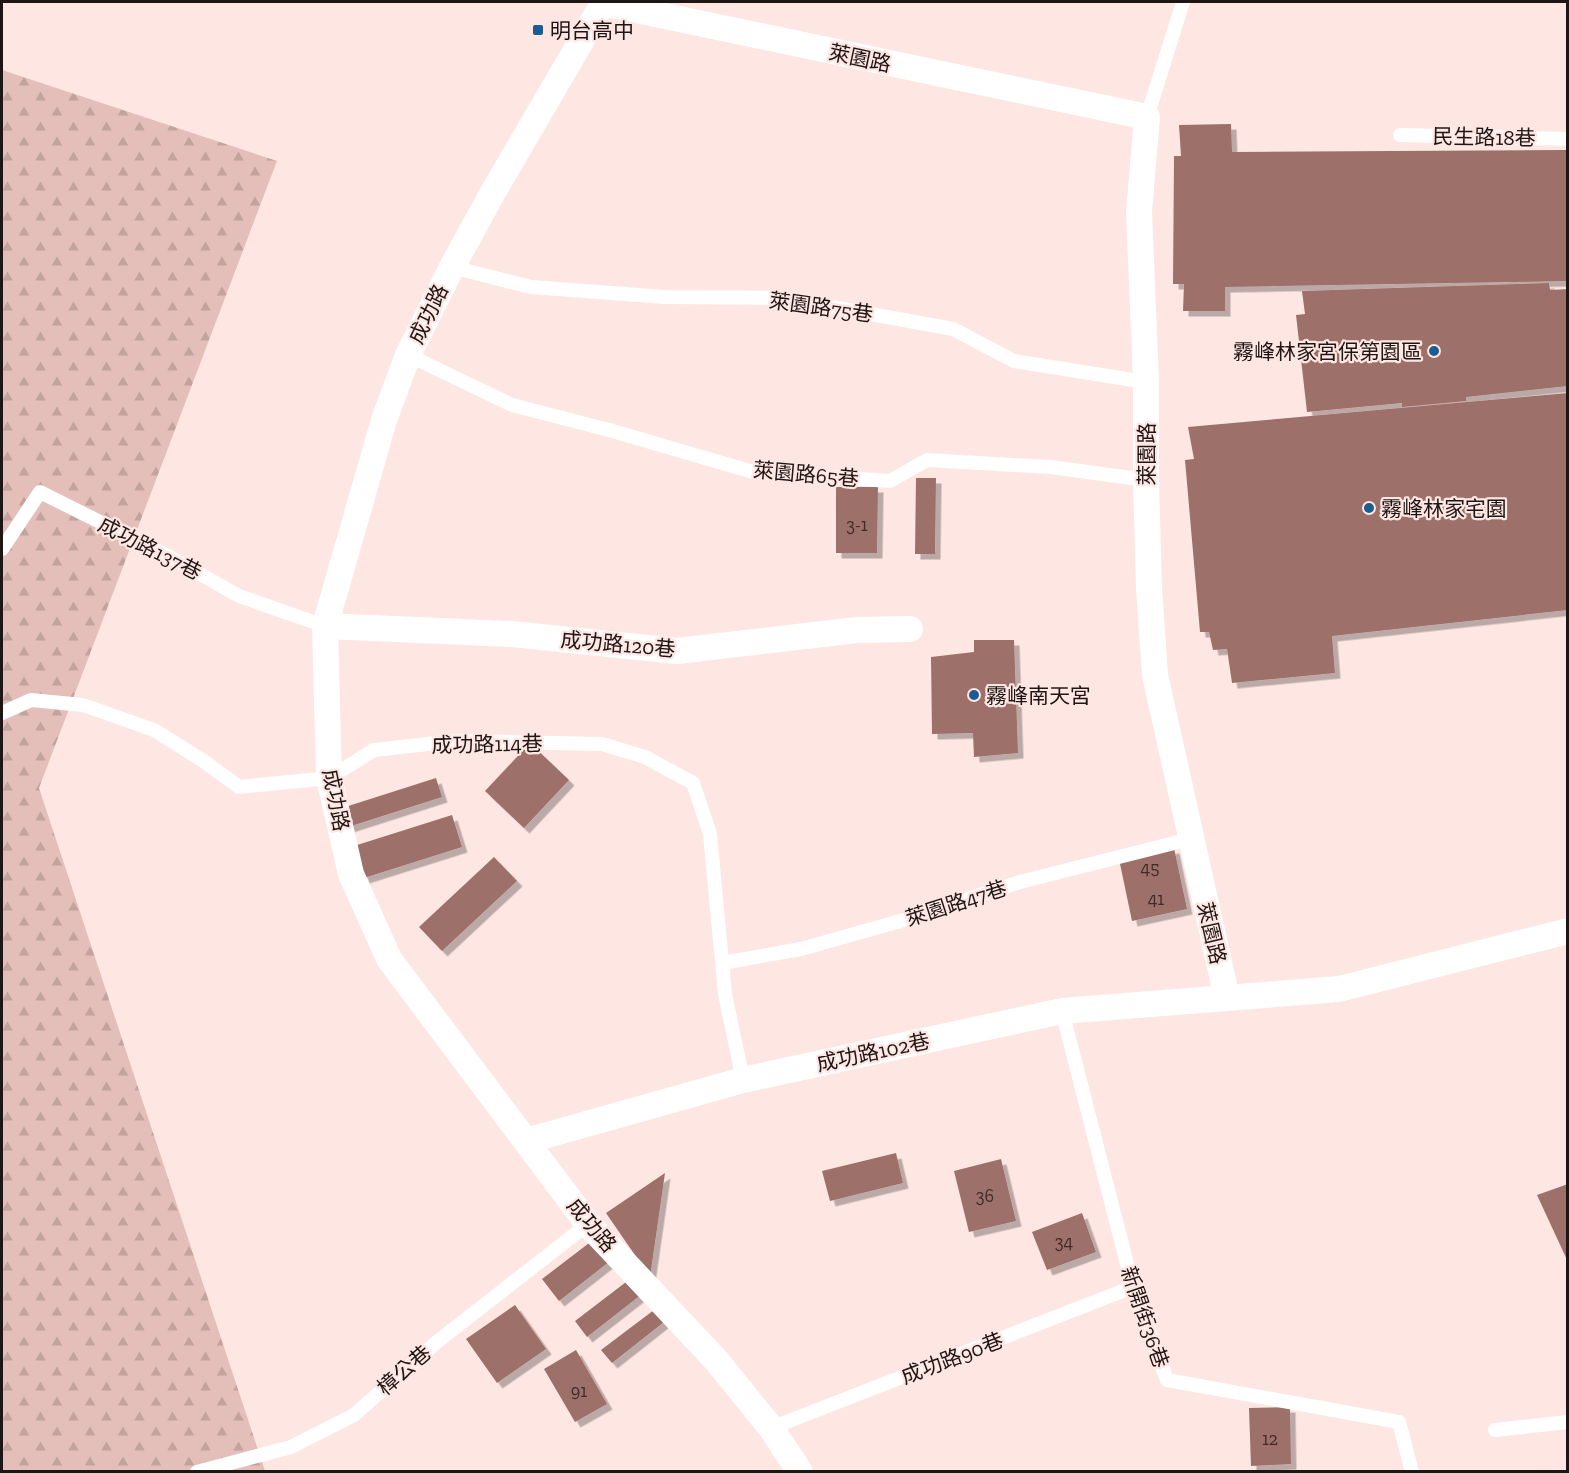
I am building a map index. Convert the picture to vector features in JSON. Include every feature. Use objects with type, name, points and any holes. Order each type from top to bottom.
[{"type":"street","name":"萊園路","points":[[600,2],[1147,117],[1139,212],[1146,382],[1149,588],[1155,675],[1227,998]]},
{"type":"street","name":"成功路","points":[[600,2],[452,267],[408,355],[384,420],[325,626],[328,778],[351,874],[389,959],[588,1224],[716,1360],[771,1428],[800,1472]]},
{"type":"street","name":"成功路120巷","points":[[325,626],[512,634],[678,651],[857,630],[910,629]]},
{"type":"street","points":[[1227,998],[1339,989],[1568,931]]},
{"type":"street","name":"成功路102巷","points":[[526,1141],[743,1080],[1062,1011],[1227,998]]},
{"type":"lane","points":[[1147,117],[1183,2]]},
{"type":"lane","name":"民生路18巷","points":[[1400,135],[1568,139]]},
{"type":"lane","name":"萊園路75巷","points":[[452,267],[531,287],[665,297],[783,298],[952,328],[1014,362],[1146,382]]},
{"type":"lane","name":"萊園路65巷","points":[[408,355],[512,405],[609,430],[753,472],[890,481],[927,460],[1051,468],[1146,480]]},
{"type":"lane","name":"成功路137巷","points":[[2,549],[40,492],[170,557],[239,596],[325,626]]},
{"type":"lane","name":"成功路114巷","points":[[2,713],[31,700],[83,705],[154,730],[205,762],[239,787],[328,778],[374,750],[455,741],[602,744],[645,757],[693,783],[710,834],[725,994],[743,1080]]},
{"type":"lane","name":"萊園路47巷","points":[[722,963],[801,948],[897,922],[1020,882],[1190,839]]},
{"type":"lane","name":"新開街36巷","points":[[1062,1011],[1133,1287],[1167,1380],[1399,1422],[1412,1472]]},
{"type":"lane","name":"樟公巷","points":[[197,1472],[291,1447],[354,1415],[438,1341],[588,1224]]},
{"type":"lane","name":"成功路90巷","points":[[771,1428],[1133,1287]]},
{"type":"lane","points":[[1495,1430],[1568,1422]]},
{"type":"green space","points":[[2,70],[277,161],[39,788],[265,1471],[2,1472]]},
{"type":"building","points":[[1231,124],[1232,152],[1568,150],[1568,281],[1225,287],[1225,311],[1183,311],[1184,284],[1173,284],[1174,156],[1181,156],[1179,125]]},
{"type":"building","name":"霧峰林家宮保第園區","points":[[1549,283],[1550,290],[1568,289],[1568,386],[1466,397],[1466,401],[1402,407],[1402,403],[1307,412],[1296,315],[1305,314],[1302,291]]},
{"type":"building","points":[[1568,393],[1568,610],[1332,636],[1335,673],[1232,683],[1227,649],[1213,650],[1209,632],[1200,632],[1185,460],[1194,459],[1188,427]]},
{"type":"building","points":[[916,478],[936,478],[935,554],[915,554]]},
{"type":"building","points":[[836,487],[878,487],[877,553],[836,553]]},
{"type":"building","name":"霧峰南天宮","points":[[974,640],[1014,640],[1018,753],[974,757],[973,733],[932,734],[931,657],[974,652]]},
{"type":"building","points":[[530,743],[569,780],[524,828],[485,791]]},
{"type":"building","points":[[436,778],[442,797],[348,827],[342,808]]},
{"type":"building","points":[[452,815],[462,847],[364,878],[354,846]]},
{"type":"building","points":[[1174,848],[1187,909],[1132,921],[1119,859]]},
{"type":"building","points":[[494,857],[517,881],[442,951],[419,927]]},
{"type":"building","points":[[896,1153],[903,1183],[830,1201],[822,1171]]},
{"type":"building","points":[[1001,1159],[1016,1221],[969,1232],[954,1171]]},
{"type":"building","points":[[665,1173],[650,1277],[606,1213]]},
{"type":"building","points":[[1568,1184],[1568,1262],[1537,1195]]},
{"type":"building","points":[[1082,1213],[1096,1252],[1047,1270],[1032,1232]]},
{"type":"building","points":[[597,1237],[614,1258],[559,1301],[542,1279]]},
{"type":"building","points":[[630,1279],[642,1294],[587,1337],[575,1321]]},
{"type":"building","points":[[515,1305],[546,1349],[497,1383],[466,1339]]},
{"type":"building","points":[[654,1310],[664,1322],[612,1363],[601,1350]]},
{"type":"building","points":[[576,1350],[607,1404],[575,1422],[544,1369]]},
{"type":"building","points":[[1290,1407],[1291,1464],[1251,1466],[1249,1408]]},
{"type":"place","name":"明台高中","points":[[538,30]]},
{"type":"place","name":"霧峰林家宮保第園區","points":[[1434,351]]},
{"type":"place","name":"霧峰林家宅園","points":[[1369,508]]},
{"type":"place","name":"霧峰南天宮","points":[[974,695]]}]
